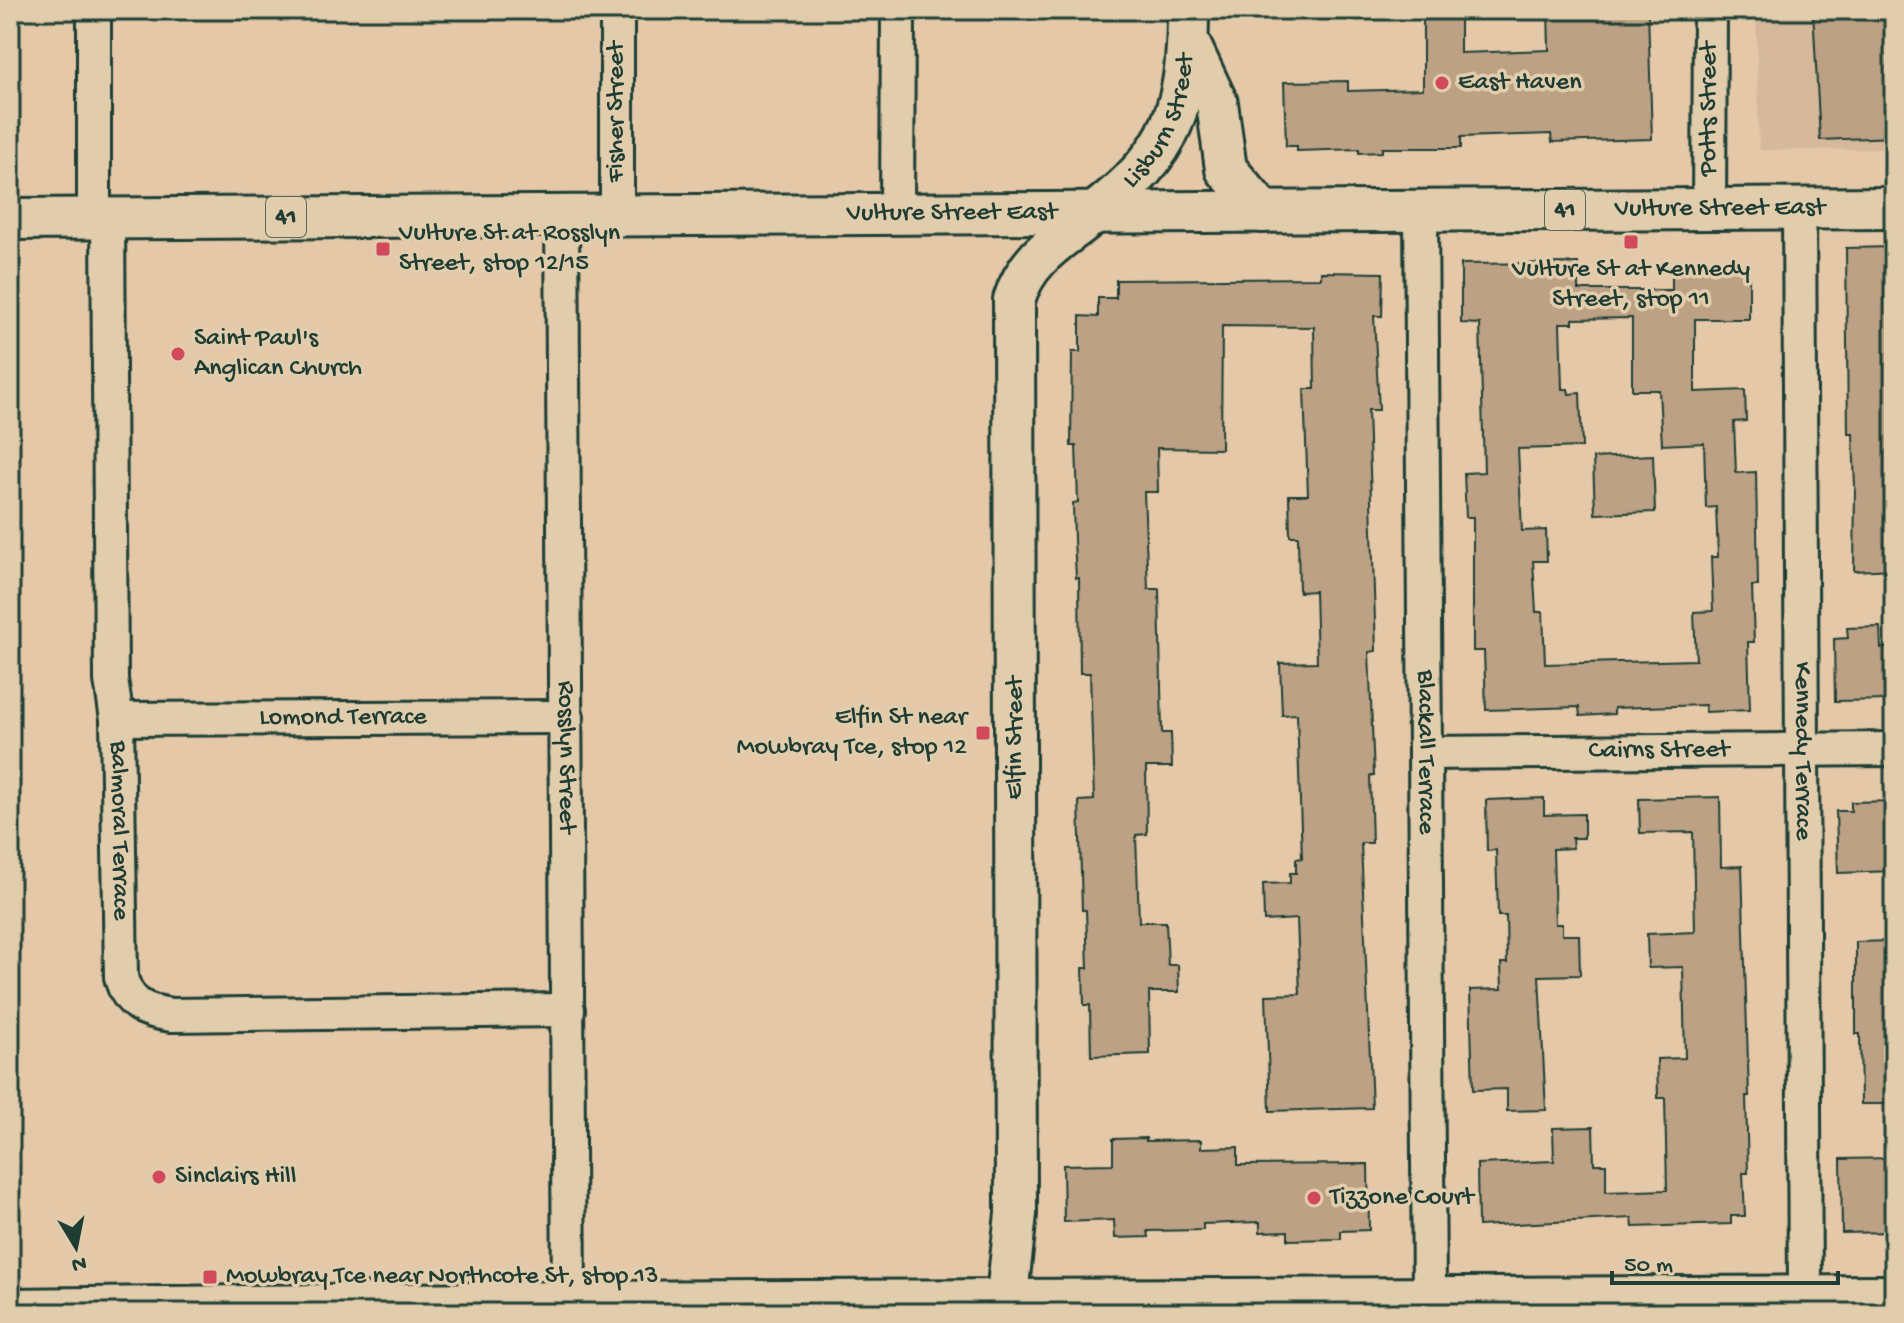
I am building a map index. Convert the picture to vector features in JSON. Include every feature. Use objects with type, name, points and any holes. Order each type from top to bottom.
[{"type":"main road","points":[[1188,25],[1217,103],[1226,169],[1263,212]]},
{"type":"main road","name":"Lisburn Street","points":[[1094,213],[1141,174],[1171,130],[1185,83],[1188,25]]},
{"type":"main road","name":"Vulture Street East","points":[[10,219],[1894,208]]},
{"type":"main road","name":"Elfin Street","points":[[1007,1305],[1016,1214],[1017,1130],[1013,308],[1022,278],[1032,264],[1094,213]]},
{"type":"street","name":"Balmoral Terrace","points":[[94,10],[111,680],[117,719],[121,977],[131,1000],[146,1012],[171,1015],[568,1010]]},
{"type":"street","name":"Fisher Street","points":[[617,10],[617,215]]},
{"type":"street","points":[[897,213],[898,10]]},
{"type":"street","name":"Potts Street","points":[[1709,209],[1710,10]]},
{"type":"street","name":"Kennedy Terrace","points":[[1799,209],[1805,1292]]},
{"type":"street","name":"Blackall Terrace","points":[[1421,212],[1429,1294]]},
{"type":"street","name":"Rosslyn Street","points":[[562,215],[568,1010],[575,1303]]},
{"type":"street","name":"Lomond Terrace","points":[[117,719],[567,717]]},
{"type":"street","name":"Cairns Street","points":[[1425,753],[1894,749]]},
{"type":"street","points":[[10,1305],[183,1309],[575,1303],[1397,1303],[1429,1294],[1762,1303],[1805,1292],[1894,1292]]},
{"type":"shaded area","points":[[1756,10],[1894,10],[1894,149],[1759,150]]},
{"type":"building","points":[[1548,10],[1648,10],[1652,139],[1552,142],[1551,134],[1461,137],[1461,148],[1382,148],[1382,152],[1359,153],[1359,149],[1297,151],[1297,146],[1286,146],[1284,82],[1348,81],[1348,91],[1423,89],[1423,19],[1460,18],[1460,53],[1549,50]]},
{"type":"building","points":[[1813,10],[1894,10],[1894,137],[1820,140]]},
{"type":"building","points":[[1894,247],[1894,569],[1854,571],[1855,488],[1853,434],[1848,434],[1846,248]]},
{"type":"building","points":[[1578,263],[1578,290],[1672,290],[1672,268],[1749,268],[1749,319],[1695,319],[1695,392],[1745,390],[1746,421],[1734,422],[1736,473],[1756,472],[1758,586],[1752,586],[1754,642],[1748,642],[1750,710],[1705,712],[1705,705],[1614,708],[1614,714],[1580,716],[1579,707],[1486,710],[1484,651],[1473,651],[1473,517],[1466,517],[1464,473],[1484,472],[1480,324],[1461,323],[1461,264]],"holes":[[[1632,318],[1632,390],[1659,390],[1662,445],[1704,443],[1706,508],[1716,507],[1718,557],[1711,557],[1713,611],[1694,612],[1696,660],[1545,664],[1543,612],[1536,612],[1533,561],[1547,561],[1546,530],[1522,531],[1518,449],[1582,447],[1580,393],[1569,394],[1568,389],[1562,389],[1560,323],[1573,323],[1573,319]]]},
{"type":"building","points":[[1321,272],[1383,273],[1382,316],[1374,316],[1379,410],[1368,410],[1376,651],[1369,652],[1374,776],[1370,776],[1372,843],[1361,843],[1372,1108],[1270,1111],[1266,995],[1300,994],[1297,919],[1264,921],[1263,884],[1290,883],[1290,873],[1296,873],[1296,859],[1302,858],[1297,714],[1282,715],[1280,663],[1317,662],[1315,591],[1299,592],[1298,536],[1290,536],[1289,495],[1308,495],[1304,389],[1315,389],[1314,327],[1222,326],[1221,449],[1157,448],[1158,492],[1144,492],[1148,589],[1159,589],[1162,733],[1171,733],[1172,767],[1146,767],[1147,834],[1136,835],[1139,922],[1166,922],[1168,965],[1178,965],[1179,992],[1149,992],[1150,1054],[1091,1056],[1090,1005],[1084,1005],[1083,968],[1088,968],[1086,910],[1082,910],[1079,801],[1094,800],[1090,673],[1080,673],[1079,578],[1076,578],[1073,503],[1078,502],[1076,446],[1071,446],[1072,352],[1080,352],[1080,316],[1098,317],[1098,298],[1116,298],[1116,280],[1321,278]]},
{"type":"building","points":[[1653,455],[1655,512],[1595,514],[1593,458]]},
{"type":"building","points":[[1880,627],[1881,648],[1894,648],[1894,700],[1835,701],[1834,639],[1848,638],[1847,628]]},
{"type":"building","points":[[1720,797],[1721,867],[1742,866],[1749,1096],[1746,1096],[1748,1173],[1743,1173],[1745,1216],[1731,1216],[1731,1224],[1633,1227],[1632,1218],[1478,1226],[1477,1164],[1554,1161],[1553,1128],[1593,1127],[1594,1164],[1606,1164],[1606,1192],[1667,1190],[1665,1098],[1658,1098],[1657,1059],[1685,1058],[1683,967],[1648,968],[1647,934],[1695,932],[1693,832],[1640,833],[1639,799]]},
{"type":"building","points":[[1544,798],[1544,815],[1584,814],[1584,838],[1572,838],[1573,848],[1553,849],[1555,924],[1562,924],[1562,935],[1579,935],[1580,975],[1539,976],[1546,1110],[1507,1111],[1507,1089],[1473,1090],[1470,990],[1502,989],[1501,963],[1507,963],[1506,916],[1498,916],[1496,850],[1487,851],[1486,800]]},
{"type":"building","points":[[1894,801],[1894,871],[1838,873],[1836,811],[1851,811],[1851,802]]},
{"type":"building","points":[[1894,941],[1894,1104],[1861,1104],[1860,1034],[1856,1034],[1856,942]]},
{"type":"building","points":[[1146,1138],[1146,1141],[1201,1140],[1201,1148],[1238,1147],[1238,1165],[1368,1164],[1369,1230],[1341,1231],[1341,1239],[1288,1240],[1288,1231],[1260,1232],[1260,1222],[1203,1224],[1203,1230],[1148,1231],[1149,1237],[1115,1238],[1114,1220],[1064,1222],[1063,1165],[1113,1164],[1113,1139]]},
{"type":"building","points":[[1894,1158],[1894,1232],[1842,1233],[1841,1159]]},
{"type":"place","name":"East Haven","points":[[1442,83]]},
{"type":"place","name":"Vulture St at Kennedy Street, stop 11","points":[[1631,242]]},
{"type":"place","name":"Vulture St at Rosslyn Street, stop 12/15","points":[[383,249]]},
{"type":"place","name":"Saint Paul's Anglican Church","points":[[178,354]]},
{"type":"place","name":"Elfin St near Mowbray Tce, stop 12","points":[[983,733]]},
{"type":"place","name":"Sinclairs Hill","points":[[159,1177]]},
{"type":"place","name":"Tizzone Court","points":[[1314,1198]]},
{"type":"place","name":"Mowbray Tce near Northcote St, stop 13","points":[[210,1277]]}]
